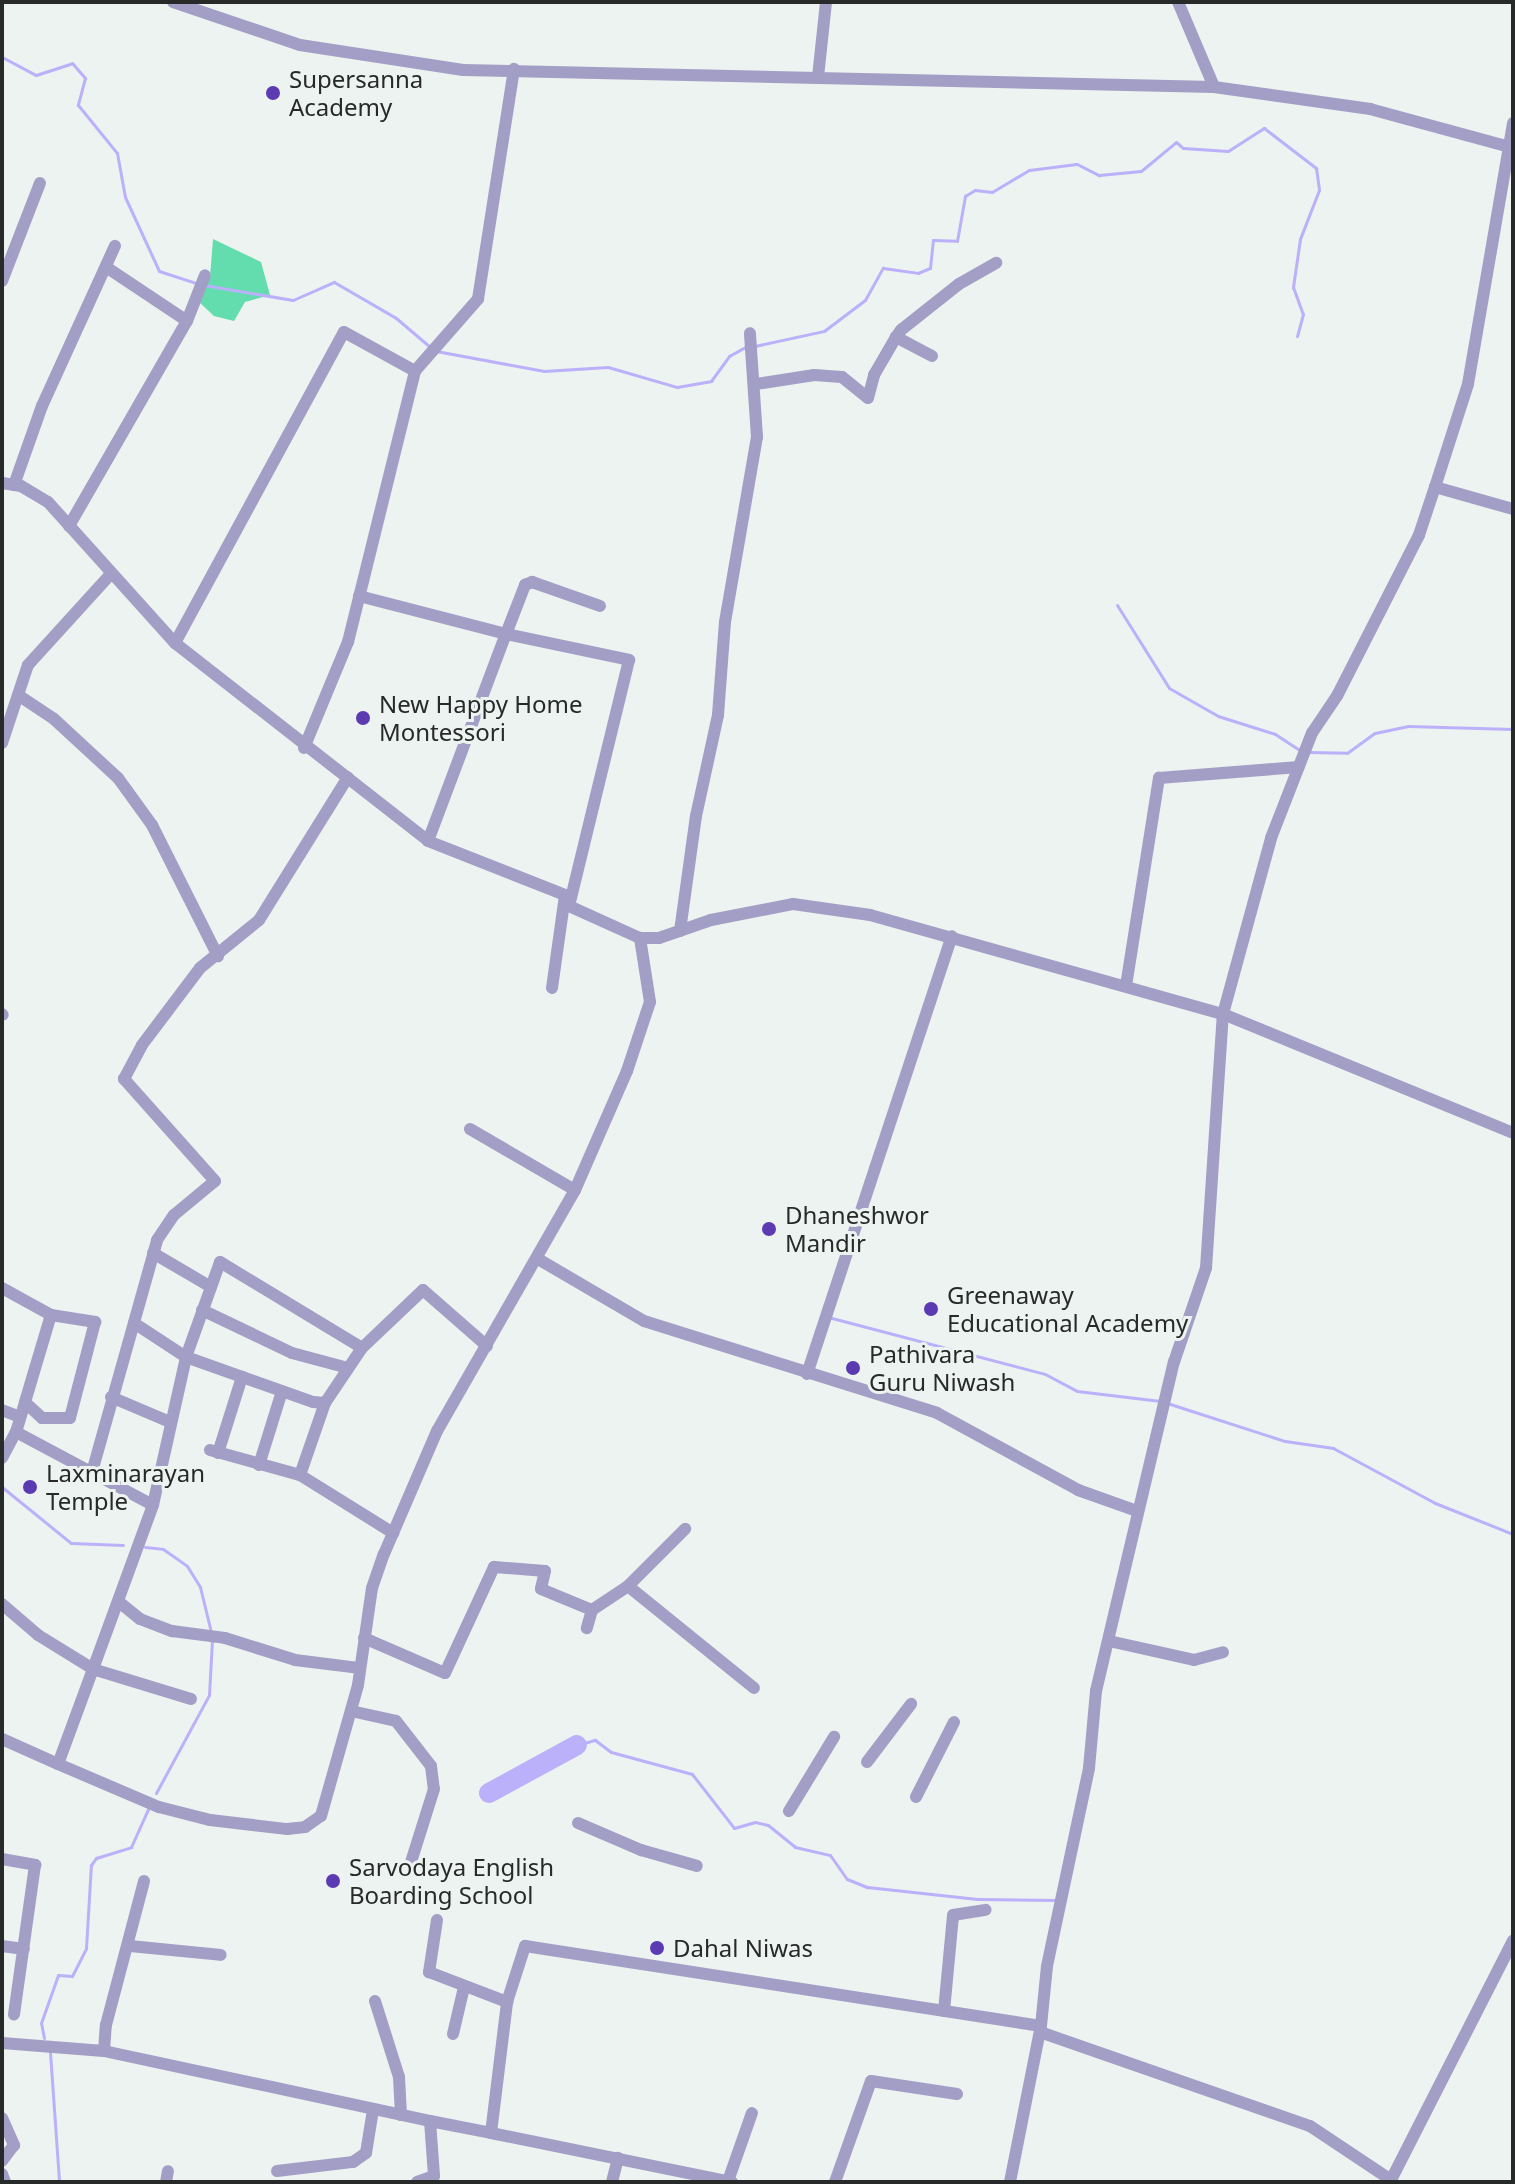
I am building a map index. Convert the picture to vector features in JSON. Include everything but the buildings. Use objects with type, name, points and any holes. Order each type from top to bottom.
[{"type":"street","points":[[173,2],[300,45],[463,70],[1214,87],[1370,109],[1506,146]]},
{"type":"street","points":[[818,77],[826,2]]},
{"type":"street","points":[[1178,2],[1214,87]]},
{"type":"street","points":[[304,748],[348,642],[415,371],[478,299],[514,69]]},
{"type":"street","points":[[1010,2182],[1040,2029],[1047,1966],[1109,1641],[1174,1362],[1206,1268],[1223,1014],[1271,838],[1312,733],[1337,696],[1419,535],[1435,487],[1468,384],[1508,194],[1506,146],[1513,123]]},
{"type":"street","points":[[2,281],[40,183]]},
{"type":"street","points":[[115,246],[8,484],[48,502],[110,575],[175,643],[304,748],[348,777],[428,841],[567,901],[640,938],[793,904],[870,915],[952,936],[1223,1014],[1513,1133]]},
{"type":"street","points":[[756,384],[814,375],[842,377],[868,398],[874,375],[896,337],[959,284],[996,263]]},
{"type":"street","points":[[106,267],[187,321]]},
{"type":"street","points":[[69,526],[187,321],[205,275]]},
{"type":"street","points":[[175,643],[344,332],[415,371]]},
{"type":"street","points":[[680,931],[696,816],[718,715],[725,622],[757,437],[756,384],[750,333]]},
{"type":"street","points":[[896,337],[932,356]]},
{"type":"street","points":[[1435,487],[1513,509]]},
{"type":"street","points":[[2,743],[6,707],[18,695],[28,665],[110,575]]},
{"type":"street","points":[[428,841],[525,585],[532,582],[600,606]]},
{"type":"street","points":[[359,596],[630,663],[567,901],[552,988]]},
{"type":"street","points":[[18,695],[54,719],[118,778],[152,825],[218,956]]},
{"type":"street","points":[[1126,986],[1159,778],[1299,767]]},
{"type":"street","points":[[92,1472],[153,1253],[174,1215],[215,1181],[124,1079],[170,1006],[200,968],[259,920],[348,777]]},
{"type":"street","points":[[807,1374],[952,936]]},
{"type":"street","points":[[2,1739],[159,1807],[269,1829],[305,1827],[321,1816],[351,1711],[372,1588],[393,1533],[437,1431],[538,1259],[608,1120],[650,1002],[640,938]]},
{"type":"street","points":[[470,1129],[575,1190]]},
{"type":"street","points":[[153,1253],[211,1287]]},
{"type":"street","points":[[538,1259],[644,1321],[937,1413],[1078,1490],[1137,1511]]},
{"type":"street","points":[[58,1764],[153,1505],[186,1357],[220,1262],[362,1348]]},
{"type":"street","points":[[2,1288],[51,1315],[95,1322],[70,1418],[42,1418],[25,1402]]},
{"type":"street","points":[[300,1475],[325,1403],[348,1368],[362,1348],[423,1290],[487,1346]]},
{"type":"street","points":[[202,1310],[292,1353],[348,1368]]},
{"type":"street","points":[[2,1458],[16,1432],[51,1315]]},
{"type":"street","points":[[134,1323],[186,1357],[325,1403]]},
{"type":"street","points":[[242,1377],[214,1451],[300,1475],[393,1533]]},
{"type":"street","points":[[259,1465],[282,1391]]},
{"type":"street","points":[[111,1397],[170,1422]]},
{"type":"street","points":[[2,1410],[20,1417]]},
{"type":"street","points":[[16,1432],[153,1505]]},
{"type":"street","points":[[587,1628],[592,1610],[628,1586],[685,1529]]},
{"type":"street","points":[[364,1638],[445,1673],[494,1567],[545,1571],[541,1589],[592,1610]]},
{"type":"street","points":[[628,1586],[754,1688]]},
{"type":"street","points":[[119,1602],[140,1619],[172,1631],[225,1638],[295,1660],[359,1668]]},
{"type":"street","points":[[2,1604],[38,1635],[93,1669],[191,1699]]},
{"type":"street","points":[[1109,1641],[1194,1660],[1223,1652]]},
{"type":"street","points":[[867,1762],[911,1704]]},
{"type":"street","points":[[351,1711],[396,1721],[431,1766],[434,1789],[411,1862]]},
{"type":"street","points":[[916,1797],[954,1722]]},
{"type":"street","points":[[789,1811],[834,1737]]},
{"type":"street","points":[[578,1823],[641,1850],[697,1866]]},
{"type":"street","points":[[2,1859],[35,1865],[14,2015]]},
{"type":"street","points":[[104,2051],[106,2025],[130,1946],[144,1881]]},
{"type":"street","points":[[944,2011],[953,1915],[986,1910]]},
{"type":"street","points":[[437,1920],[429,1972],[507,2002]]},
{"type":"street","points":[[491,2133],[507,2002],[525,1946],[944,2011],[1040,2029],[1310,2126],[1390,2181],[1513,1941]]},
{"type":"street","points":[[2,1946],[24,1949]]},
{"type":"street","points":[[130,1946],[221,1955]]},
{"type":"street","points":[[453,2034],[464,1987]]},
{"type":"street","points":[[375,2001],[399,2077],[401,2115]]},
{"type":"street","points":[[2,2043],[104,2051],[373,2110],[730,2182],[752,2113]]},
{"type":"street","points":[[835,2182],[871,2081],[957,2094]]},
{"type":"street","points":[[277,2171],[353,2162],[366,2153],[373,2110]]},
{"type":"street","points":[[2,2118],[14,2145],[2,2161]]},
{"type":"street","points":[[417,2182],[434,2179],[430,2121]]},
{"type":"street","points":[[612,2182],[618,2158]]},
{"type":"street","points":[[2,2174],[5,2182]]},
{"type":"green space","points":[[213,239],[261,262],[270,295],[245,302],[234,321],[214,316],[198,301],[210,277]]},
{"type":"waterway","points":[[2,57],[36,75],[72,63],[85,78],[78,105],[117,153],[125,197],[159,271],[197,283]]},
{"type":"waterway","points":[[755,346],[824,331],[865,300],[883,268],[918,273],[930,268],[933,240],[957,241],[965,196],[975,190],[992,192],[1029,170],[1077,164],[1099,175],[1141,171],[1176,142],[1183,148],[1228,151],[1264,128],[1316,168],[1319,190],[1300,239],[1293,287],[1303,314],[1297,336]]},
{"type":"waterway","points":[[204,285],[293,300],[334,282],[396,318],[430,347]]},
{"type":"waterway","points":[[436,351],[544,371],[608,367],[677,387],[711,381],[729,356],[747,346]]},
{"type":"waterway","points":[[1117,605],[1169,688],[1218,716],[1275,734],[1301,751]]},
{"type":"waterway","points":[[1308,752],[1347,753],[1375,733],[1408,726],[1513,729]]},
{"type":"waterway","points":[[828,1317],[1045,1374],[1077,1391],[1160,1401]]},
{"type":"waterway","points":[[1167,1403],[1285,1441],[1333,1448],[1435,1503],[1513,1534]]},
{"type":"waterway","points":[[2,1487],[71,1543],[123,1545]]},
{"type":"waterway","points":[[145,1547],[163,1549],[187,1566],[200,1587],[211,1632]]},
{"type":"waterway","points":[[156,1793],[209,1695],[212,1639]]},
{"type":"waterway","points":[[577,1745],[595,1740],[611,1752],[692,1774],[734,1828],[755,1822],[768,1825],[795,1847],[830,1855],[847,1879],[867,1887],[977,1899],[1056,1900]]},
{"type":"waterway","points":[[489,1793],[577,1745]]},
{"type":"waterway","points":[[44,2038],[41,2023],[58,1975],[72,1976],[86,1948],[91,1865],[96,1858],[131,1847],[149,1807]]},
{"type":"waterway","points":[[50,2052],[59,2182]]},
{"type":"place","name":"Supersanna Academy","points":[[273,93]]},
{"type":"place","name":"New Happy Home Montessori","points":[[363,718]]},
{"type":"place","name":"Dhaneshwor Mandir","points":[[769,1229]]},
{"type":"place","name":"Greenaway Educational Academy","points":[[931,1309]]},
{"type":"place","name":"Pathivara Guru Niwash","points":[[853,1368]]},
{"type":"place","name":"Laxminarayan Temple","points":[[30,1487]]},
{"type":"place","name":"Sarvodaya English Boarding School","points":[[333,1881]]},
{"type":"place","name":"Dahal Niwas","points":[[657,1948]]}]
